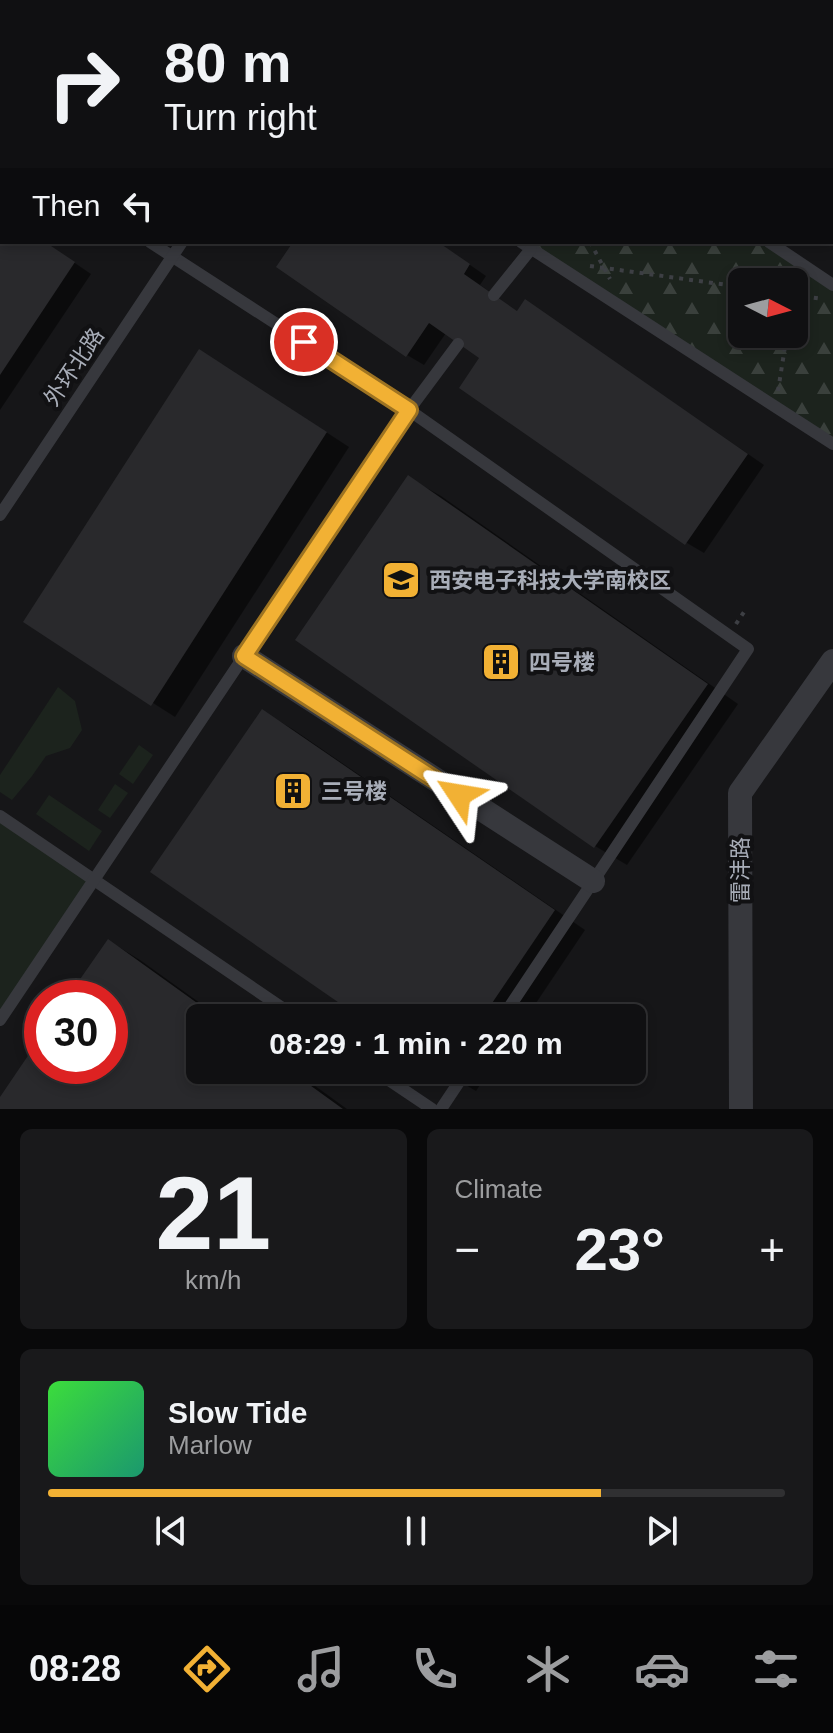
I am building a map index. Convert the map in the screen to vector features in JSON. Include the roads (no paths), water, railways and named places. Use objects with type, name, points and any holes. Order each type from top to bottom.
[{"type":"street","points":[[244,656],[593,881]]},
{"type":"street","name":"雷沣路","points":[[741,1109],[740,793],[833,661]]},
{"type":"lane","points":[[153,244],[409,410],[748,649],[511,1004]]},
{"type":"lane","name":"外环北路","points":[[0,515],[181,244]]},
{"type":"lane","points":[[772,244],[833,285]]},
{"type":"lane","points":[[494,295],[526,245],[833,444]]},
{"type":"lane","points":[[0,1020],[409,410],[458,344]]},
{"type":"lane","points":[[0,816],[276,1004]]},
{"type":"lane","points":[[395,1084],[432,1109]]},
{"type":"lane","points":[[441,1109],[458,1084]]},
{"type":"place","name":"西安电子科技大学南校区","points":[[401,580]]},
{"type":"place","name":"四号楼","points":[[501,662]]},
{"type":"place","name":"三号楼","points":[[293,791]]}]
